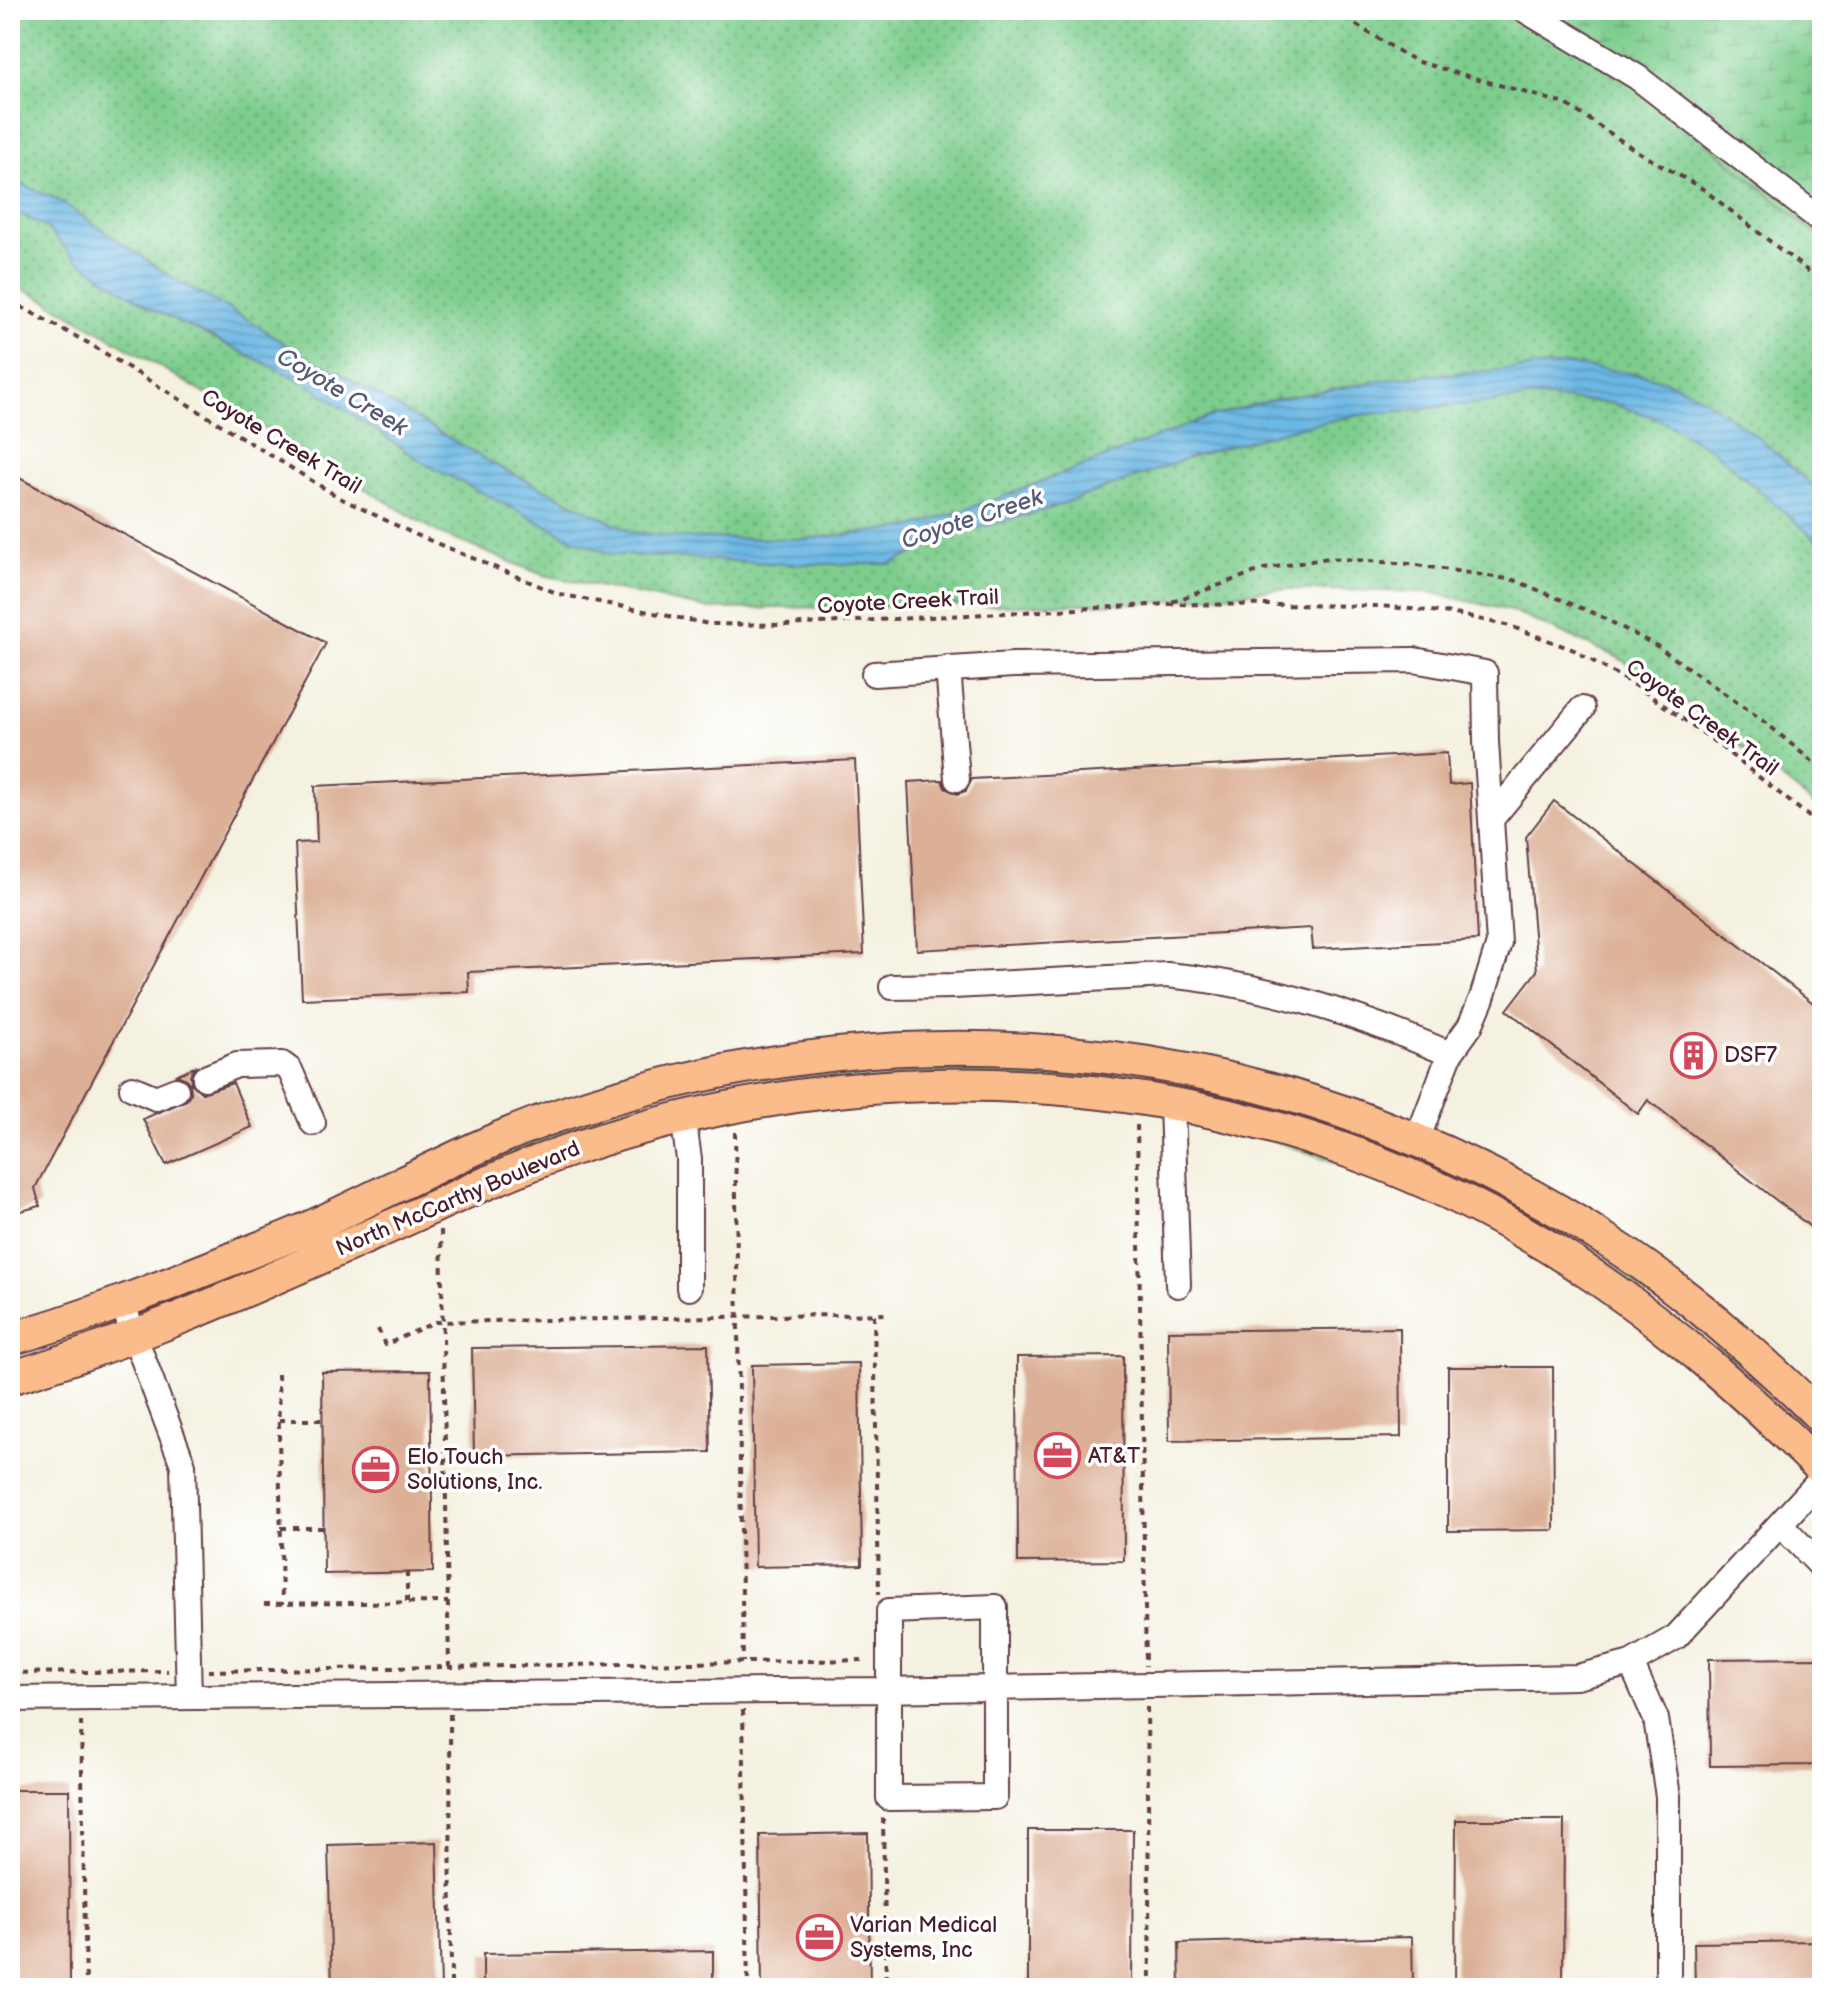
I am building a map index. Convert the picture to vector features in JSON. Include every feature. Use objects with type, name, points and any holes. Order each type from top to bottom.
[{"type":"main road","name":"North McCarthy Boulevard","points":[[10,1339],[122,1303],[318,1224],[489,1142],[642,1089],[720,1070],[871,1050],[949,1047],[1028,1049],[1172,1066],[1254,1085],[1371,1121],[1495,1176],[1611,1243],[1719,1324],[1769,1366],[1822,1418]]},
{"type":"main road","name":"North McCarthy Boulevard","points":[[10,1378],[134,1337],[215,1305],[440,1204],[575,1148],[685,1130],[727,1106],[800,1094],[904,1085],[1026,1085],[1098,1092],[1172,1116],[1270,1127],[1358,1155],[1431,1186],[1537,1240],[1614,1289],[1697,1352],[1822,1469]]},
{"type":"lane","points":[[1525,10],[1637,77],[1822,221]]},
{"type":"lane","points":[[874,674],[1013,665],[1414,660],[1485,673],[1486,754],[1499,943],[1482,998],[1470,1026],[1450,1054],[1417,1140]]},
{"type":"lane","points":[[948,668],[957,779]]},
{"type":"lane","points":[[1492,818],[1582,709]]},
{"type":"lane","points":[[892,987],[1167,975],[1202,978],[1309,1001],[1450,1054]]},
{"type":"lane","points":[[205,1078],[237,1065],[282,1064],[290,1070],[313,1123]]},
{"type":"lane","points":[[132,1088],[156,1098],[176,1090]]},
{"type":"lane","points":[[1172,1116],[1178,1285]]},
{"type":"lane","points":[[685,1130],[691,1235],[689,1288]]},
{"type":"lane","points":[[122,1303],[183,1465],[189,1697]]},
{"type":"lane","points":[[10,1699],[995,1688],[1577,1677],[1631,1663],[1676,1637],[1822,1478]]},
{"type":"lane","points":[[1781,1525],[1822,1567]]},
{"type":"lane","points":[[995,1607],[995,1797],[889,1798],[890,1689],[889,1611],[995,1607]]},
{"type":"lane","points":[[1631,1663],[1656,1719],[1668,1796],[1668,1988]]},
{"type":"path","points":[[1337,10],[1415,61],[1566,104],[1640,153],[1703,189],[1822,282]]},
{"type":"path","name":"Coyote Creek Trail","points":[[10,301],[90,344],[340,498],[474,560],[559,594],[709,624],[785,625],[1168,604],[1380,606],[1451,613],[1510,626],[1574,650],[1639,688],[1706,735],[1822,827]]},
{"type":"path","points":[[1168,604],[1264,569],[1328,558],[1410,564],[1514,580],[1598,615],[1657,646],[1765,722],[1822,770]]},
{"type":"path","points":[[1123,1123],[1137,1125],[1172,1116]]},
{"type":"path","points":[[1137,1125],[1150,1988]]},
{"type":"path","points":[[685,1130],[735,1132],[748,1988]]},
{"type":"path","points":[[440,1204],[449,1666],[451,1988]]},
{"type":"path","points":[[378,1329],[385,1345],[435,1322],[890,1314]]},
{"type":"path","points":[[278,1374],[282,1604]]},
{"type":"path","points":[[279,1420],[322,1420]]},
{"type":"path","points":[[281,1528],[324,1528]]},
{"type":"path","points":[[407,1572],[407,1602]]},
{"type":"path","points":[[264,1604],[448,1602]]},
{"type":"path","points":[[10,1673],[880,1660]]},
{"type":"path","points":[[81,1721],[86,1988]]},
{"type":"green space","points":[[10,10],[1548,10],[1822,239],[1822,811],[1689,705],[1617,657],[1511,611],[1429,592],[1279,589],[1151,603],[711,609],[543,575],[441,534],[135,352],[10,283]]},
{"type":"green space","points":[[1548,10],[1822,10],[1822,239]]},
{"type":"green space","points":[[938,1063],[1080,1070],[1185,1086],[1287,1110],[1418,1157],[1543,1219],[1602,1256],[1659,1296],[1754,1373],[1797,1412],[1819,1438],[1681,1315],[1543,1235],[1126,1089],[705,1104],[324,1247],[450,1176],[530,1142],[614,1113],[698,1091],[764,1079]]},
{"type":"water","name":"Coyote Creek","points":[[10,179],[60,201],[176,280],[493,464],[632,532],[683,538],[805,539],[913,527],[1002,497],[1209,417],[1272,400],[1403,377],[1568,365],[1642,374],[1675,384],[1703,398],[1759,438],[1822,494],[1822,545],[1713,450],[1659,419],[1610,403],[1538,397],[1360,415],[1294,428],[1198,455],[1048,509],[953,535],[891,564],[788,564],[610,554],[575,540],[425,464],[306,383],[150,308],[74,258],[46,227],[10,209]]},
{"type":"building","points":[[10,473],[326,643],[35,1188],[40,1206],[10,1214]]},
{"type":"building","points":[[1447,753],[1449,785],[1470,783],[1478,940],[1313,949],[1311,928],[917,950],[908,782],[942,780],[945,788],[957,794],[966,791],[972,779]]},
{"type":"building","points":[[855,760],[864,954],[468,972],[469,992],[302,999],[295,843],[317,842],[315,786]]},
{"type":"building","name":"DSF7","points":[[1554,801],[1822,1010],[1822,1236],[1648,1100],[1638,1114],[1507,1010],[1537,971],[1526,837]]},
{"type":"building","points":[[195,1067],[190,1075],[191,1083],[202,1093],[233,1083],[252,1127],[166,1165],[143,1119],[187,1100],[191,1093],[190,1084],[176,1075]]},
{"type":"building","points":[[1400,1328],[1401,1437],[1169,1441],[1168,1331]]},
{"type":"building","points":[[708,1345],[710,1452],[474,1456],[472,1348]]},
{"type":"building","points":[[1123,1356],[1124,1561],[1018,1562],[1017,1357]]},
{"type":"building","points":[[859,1363],[862,1565],[755,1567],[752,1365]]},
{"type":"building","points":[[1448,1367],[1553,1367],[1554,1530],[1448,1531]]},
{"type":"building","points":[[430,1371],[433,1572],[324,1574],[322,1372]]},
{"type":"building","points":[[1822,1658],[1822,1765],[1710,1766],[1709,1659]]},
{"type":"building","points":[[10,1790],[69,1790],[70,1988],[10,1988]]},
{"type":"building","points":[[1456,1820],[1564,1820],[1563,1988],[1455,1988]]},
{"type":"building","points":[[1028,1830],[1133,1830],[1132,1988],[1028,1988]]},
{"type":"building","points":[[868,1833],[870,1988],[762,1988],[760,1835]]},
{"type":"building","points":[[437,1842],[441,1988],[332,1988],[328,1845]]},
{"type":"building","points":[[1412,1937],[1413,1988],[1180,1988],[1179,1943]]},
{"type":"building","points":[[1822,1941],[1822,1988],[1695,1988],[1694,1943]]},
{"type":"building","points":[[713,1951],[713,1988],[483,1988],[483,1954]]},
{"type":"place","name":"DSF7","points":[[1693,1055]]},
{"type":"place","name":"AT&T","points":[[1057,1456]]},
{"type":"place","name":"Elo Touch Solutions, Inc.","points":[[376,1470]]},
{"type":"place","name":"Varian Medical Systems, Inc","points":[[819,1938]]}]
